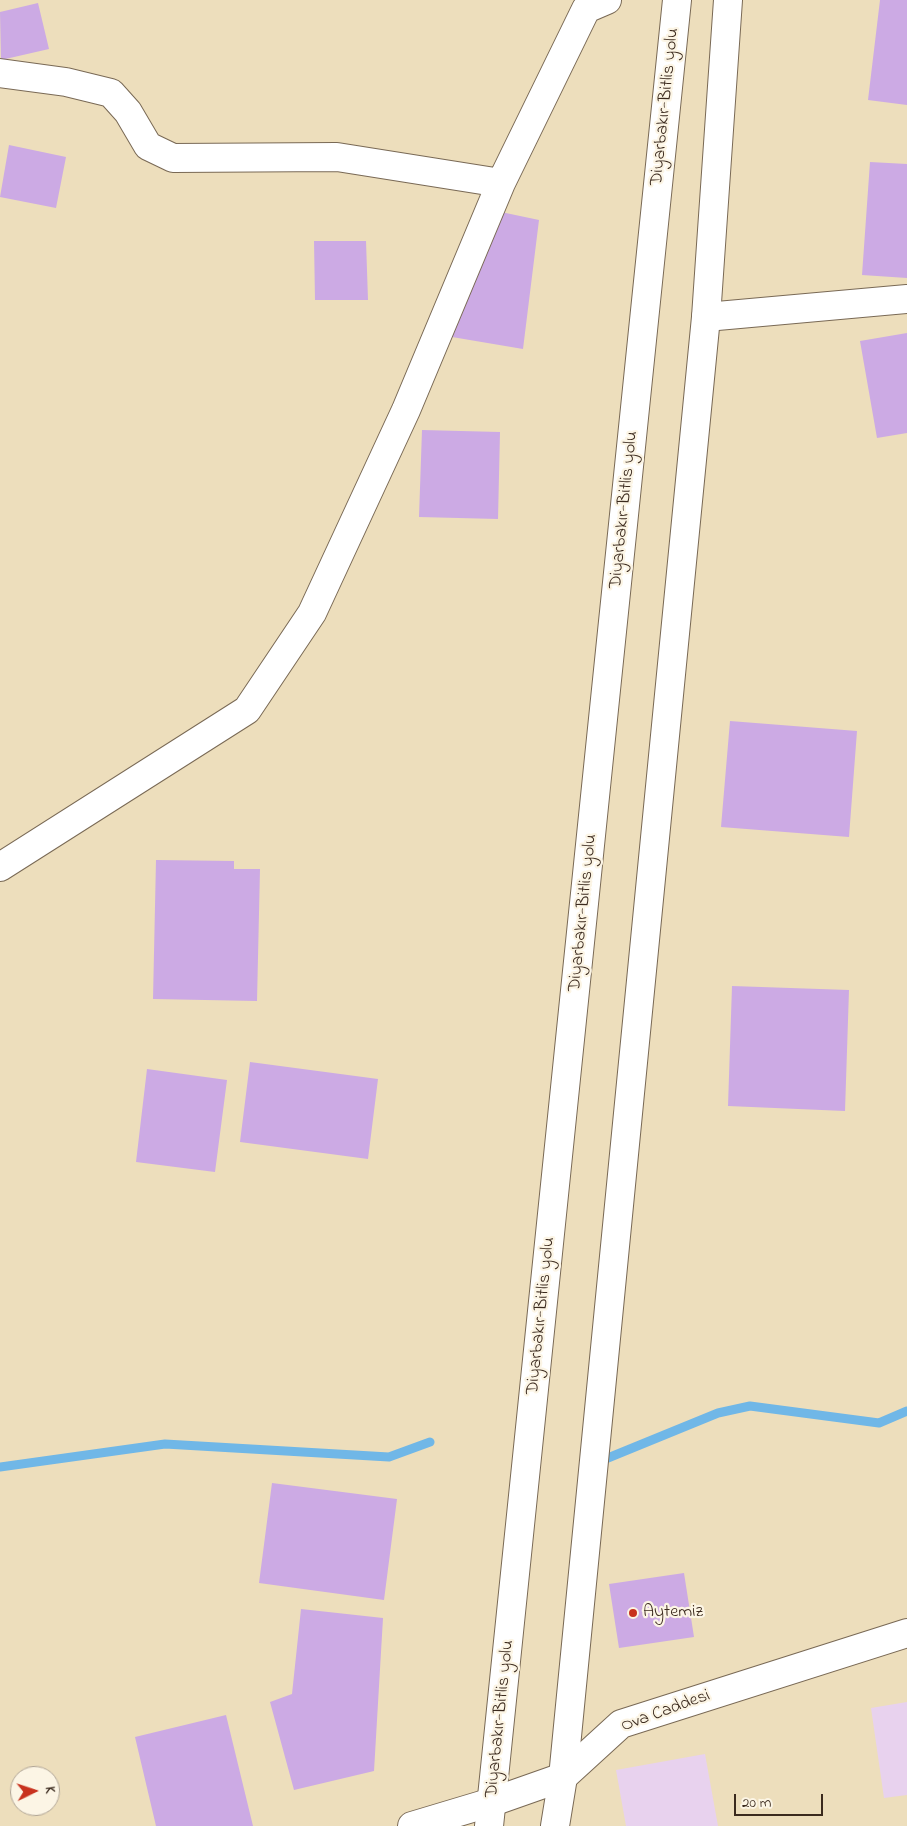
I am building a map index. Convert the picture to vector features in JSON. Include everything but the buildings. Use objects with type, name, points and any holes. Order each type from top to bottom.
[{"type":"main road","points":[[0,867],[247,710],[312,613],[406,410],[501,183],[586,8],[607,0]]},
{"type":"main road","name":"Diyarbakır-Bitlis yolu","points":[[491,1814],[677,0]]},
{"type":"main road","points":[[555,1826],[562,1777],[706,317],[728,0]]},
{"type":"main road","points":[[0,73],[66,82],[111,93],[128,112],[148,146],[173,158],[337,157],[501,183]]},
{"type":"main road","points":[[706,317],[907,299]]},
{"type":"main road","name":"Ova Caddesi","points":[[412,1826],[491,1814],[562,1777],[621,1724],[907,1634]]},
{"type":"shaded area","points":[[907,1702],[907,1795],[884,1798],[871,1708]]},
{"type":"shaded area","points":[[705,1754],[718,1826],[626,1826],[616,1770]]},
{"type":"waterway","points":[[603,1460],[718,1413],[750,1406],[879,1423],[907,1411]]},
{"type":"waterway","points":[[0,1467],[165,1444],[389,1457],[430,1442]]},
{"type":"place","name":"Aytemiz","points":[[633,1613]]}]
